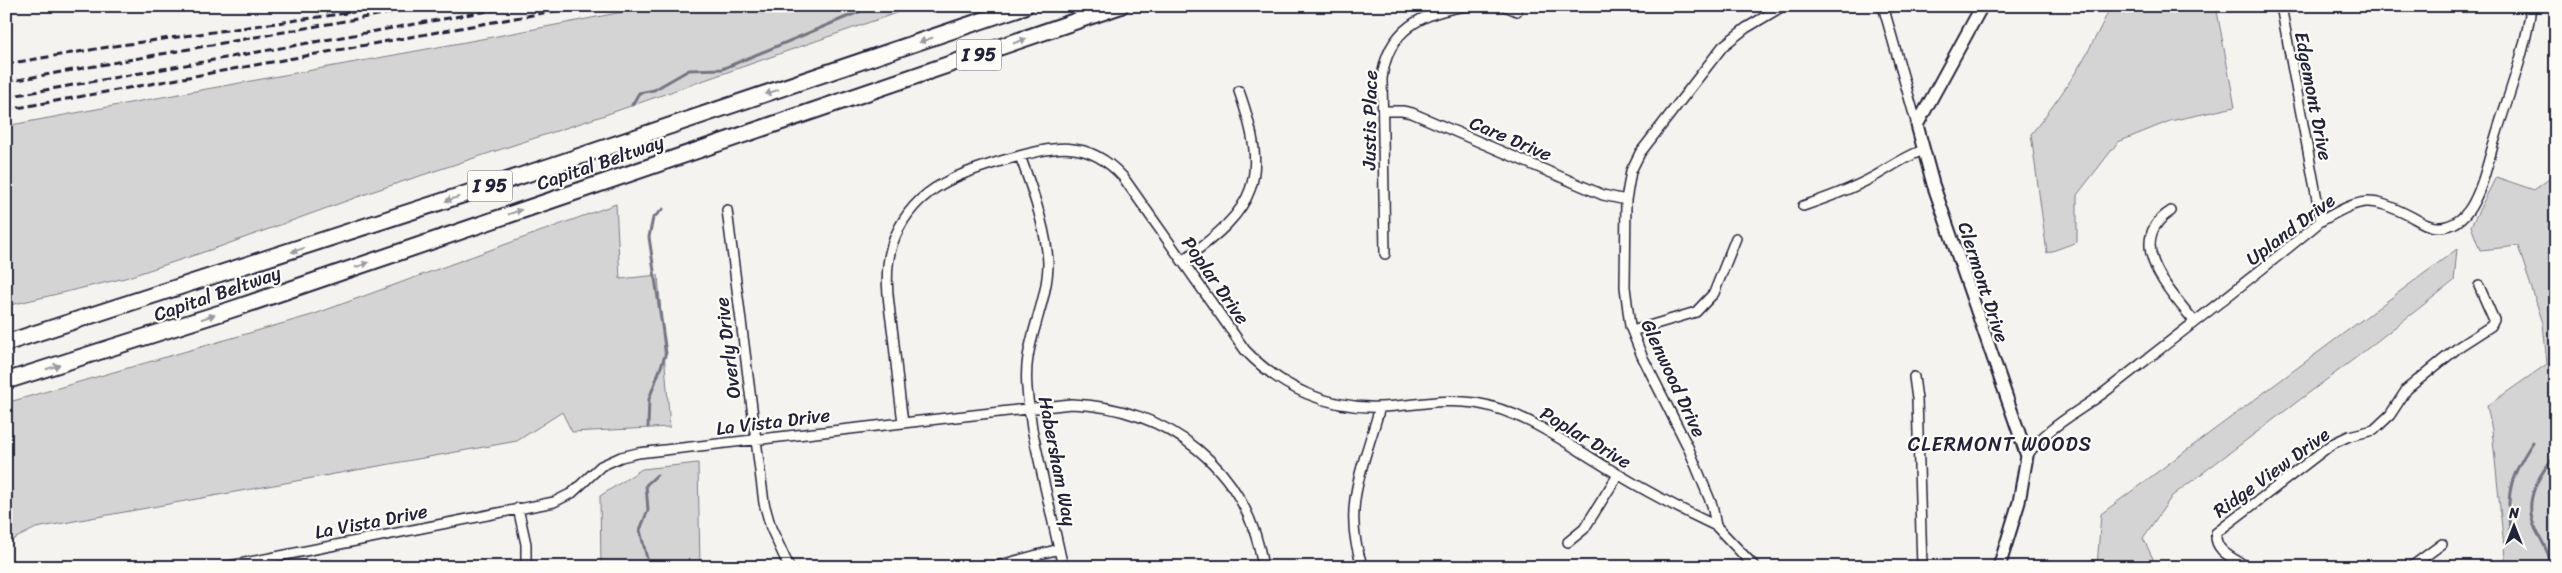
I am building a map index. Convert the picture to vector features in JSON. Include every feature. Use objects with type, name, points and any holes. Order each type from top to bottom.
[{"type":"highway","points":[[972,24],[1018,6]]},
{"type":"highway","name":"Capital Beltway","points":[[6,343],[108,312],[548,168],[1025,6]]},
{"type":"highway","name":"Capital Beltway","points":[[6,381],[224,312],[1120,6]]},
{"type":"highway","points":[[1083,19],[1129,6]]},
{"type":"street","name":"Justis Place","points":[[1385,254],[1383,74],[1387,58],[1397,39],[1414,22],[1425,15],[1440,10],[1467,6]]},
{"type":"street","points":[[1505,6],[1517,11]]},
{"type":"street","name":"Glenwood Drive","points":[[1716,526],[1712,505],[1691,455],[1632,331],[1625,287],[1626,200],[1631,171],[1640,153],[1715,55],[1733,38],[1782,6]]},
{"type":"street","name":"Clermont Drive","points":[[1883,6],[1923,150],[1994,365],[2027,456],[2019,502],[1998,567]]},
{"type":"street","points":[[1917,125],[1982,6]]},
{"type":"street","name":"Edgemont Drive","points":[[2281,6],[2321,221]]},
{"type":"street","name":"Upland Drive","points":[[2027,456],[2043,437],[2104,392],[2321,221],[2351,204],[2374,201],[2389,205],[2434,227],[2451,225],[2460,220],[2477,196],[2525,42],[2531,6]]},
{"type":"street","points":[[1182,261],[1226,228],[1240,211],[1250,189],[1255,167],[1255,144],[1251,126],[1238,91]]},
{"type":"street","name":"Care Drive","points":[[1383,111],[1402,110],[1412,113],[1603,194],[1626,200]]},
{"type":"street","name":"Poplar Drive","points":[[903,422],[887,285],[889,258],[897,234],[914,206],[940,184],[963,172],[1046,148],[1065,147],[1086,151],[1108,163],[1123,177],[1245,350],[1271,375],[1296,389],[1324,400],[1354,406],[1380,407],[1449,401],[1494,407],[1524,419],[1618,474],[1716,526]]},
{"type":"street","points":[[1803,206],[1855,186],[1882,172],[1903,157],[1923,150]]},
{"type":"street","name":"Habersham Way","points":[[1020,156],[1044,239],[1048,262],[1046,286],[1028,357],[1026,382],[1032,429],[1063,567]]},
{"type":"street","name":"Overly Drive","points":[[728,210],[754,440],[764,503],[770,528],[789,567]]},
{"type":"street","points":[[2171,211],[2164,216],[2154,231],[2151,257],[2159,276],[2194,321]]},
{"type":"street","points":[[1632,331],[1696,312],[1714,293],[1736,238]]},
{"type":"street","name":"Ridge View Drive","points":[[2247,567],[2223,553],[2215,539],[2216,533],[2332,444],[2374,430],[2390,415],[2408,389],[2460,346],[2491,326],[2494,320],[2479,286]]},
{"type":"street","points":[[1914,377],[1917,399],[1922,567]]},
{"type":"street","name":"La Vista Drive","points":[[224,567],[254,564],[554,502],[572,493],[601,466],[620,457],[638,453],[1029,407],[1079,404],[1122,410],[1157,423],[1188,441],[1216,467],[1239,498],[1254,531],[1263,567]]},
{"type":"street","points":[[1363,567],[1354,534],[1353,512],[1358,478],[1380,407]]},
{"type":"street","points":[[1568,542],[1584,529],[1618,474]]},
{"type":"street","points":[[518,508],[526,544],[526,567]]},
{"type":"street","points":[[1716,526],[1755,567]]},
{"type":"street","points":[[2411,567],[2442,544]]},
{"type":"street","points":[[994,567],[1059,549]]},
{"type":"shaded area","points":[[653,6],[916,6],[602,116],[374,191],[219,247],[125,278],[6,306],[6,126]]},
{"type":"shaded area","points":[[2111,6],[2216,6],[2235,107],[2170,121],[2118,142],[2077,195],[2077,242],[2047,253],[2031,134],[2075,73]]},
{"type":"shaded area","points":[[2556,174],[2556,567],[2506,567],[2492,430],[2487,406],[2547,364],[2543,323],[2518,246],[2480,250],[2471,226],[2496,177],[2534,190]]},
{"type":"shaded area","points":[[616,204],[620,279],[658,275],[670,427],[572,432],[562,412],[517,441],[36,528],[6,543],[6,403],[312,315]]},
{"type":"shaded area","points":[[2457,249],[2454,281],[2172,496],[2143,538],[2157,567],[2097,567],[2101,514]]},
{"type":"shaded area","points":[[698,463],[700,567],[601,567],[600,496],[642,469]]},
{"type":"waterway","points":[[632,105],[639,93],[654,90],[689,70],[722,69],[873,6]]},
{"type":"waterway","points":[[648,427],[649,399],[666,353],[649,237],[653,218],[663,209]]},
{"type":"waterway","points":[[2510,530],[2509,504],[2512,484],[2515,474],[2533,442]]},
{"type":"waterway","points":[[2552,567],[2547,551],[2535,528],[2531,508],[2534,489],[2538,480],[2556,455]]},
{"type":"waterway","points":[[649,567],[640,530],[648,510],[646,485],[657,475]]},
{"type":"railway","points":[[6,82],[428,6]]},
{"type":"railway","points":[[6,97],[516,6]]},
{"type":"railway","points":[[6,110],[582,6]]},
{"type":"railway","points":[[6,64],[114,46],[354,12]]},
{"type":"district","name":"CLERMONT WOODS","points":[[2000,444]]}]
